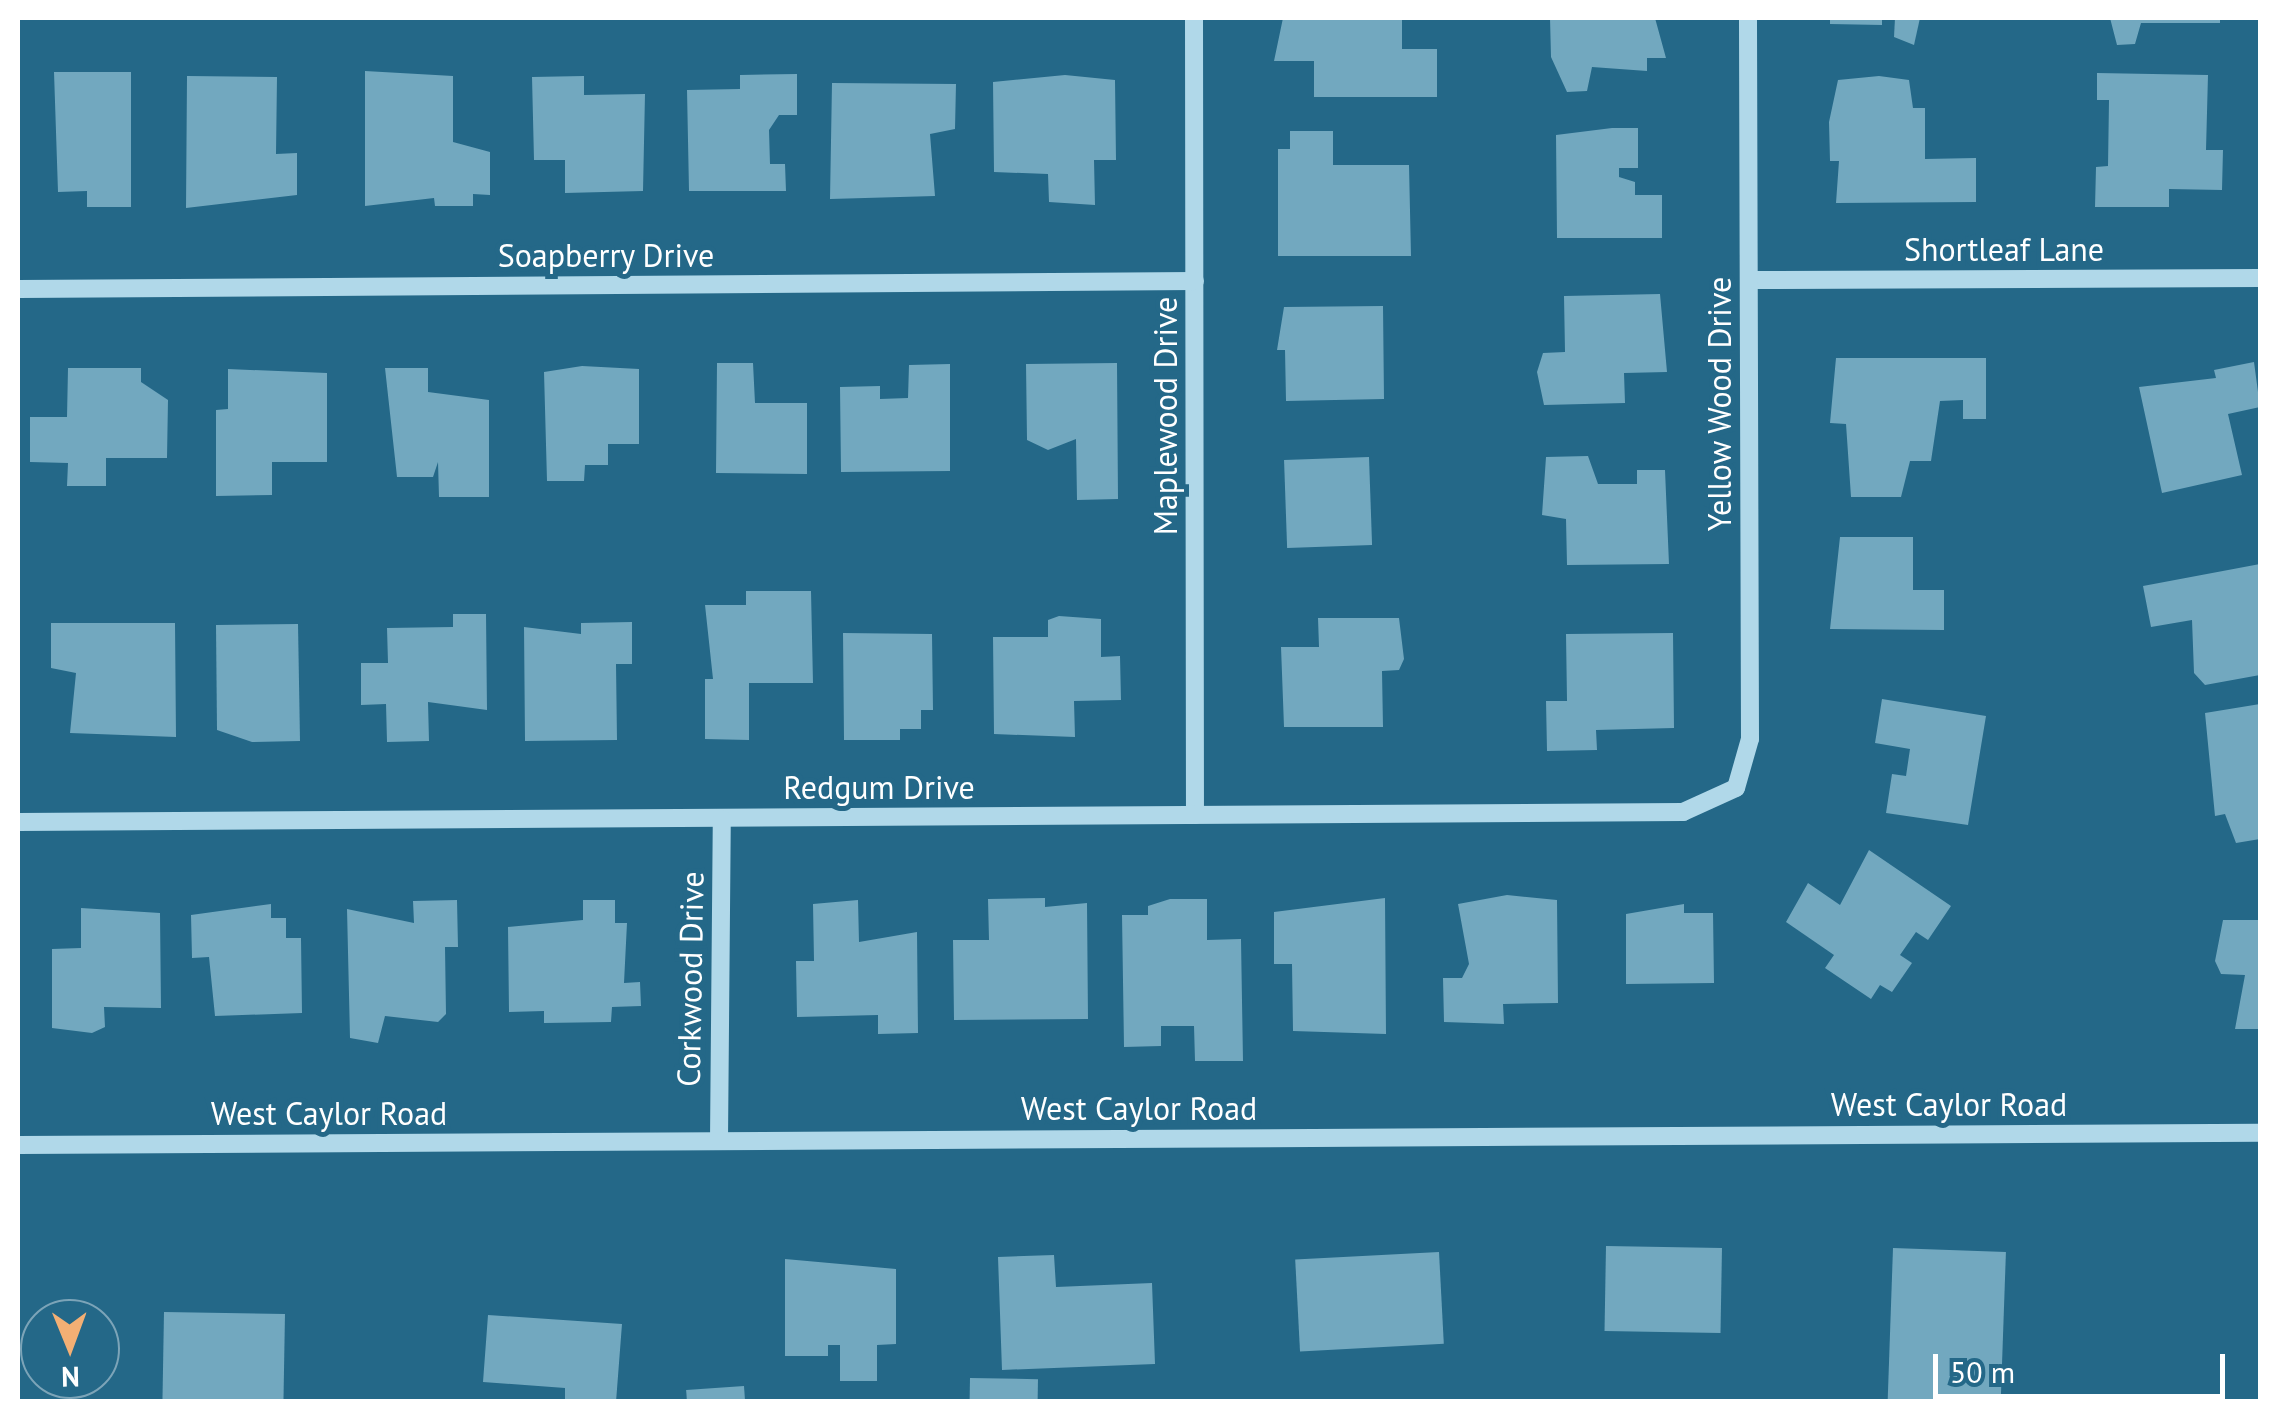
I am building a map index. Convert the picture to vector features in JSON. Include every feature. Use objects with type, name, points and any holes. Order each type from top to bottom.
[{"type":"street","name":"Maplewood Drive","points":[[1194,18],[1195,815]]},
{"type":"street","name":"Yellow Wood Drive","points":[[1736,788],[1750,739],[1748,18]]},
{"type":"street","name":"Shortleaf Lane","points":[[1749,280],[2260,278]]},
{"type":"street","name":"Soapberry Drive","points":[[18,289],[1194,281]]},
{"type":"street","name":"Redgum Drive","points":[[18,822],[1683,812],[1736,788]]},
{"type":"street","name":"Corkwood Drive","points":[[719,1140],[722,819]]},
{"type":"street","name":"West Caylor Road","points":[[18,1145],[2260,1133]]},
{"type":"building","points":[[1283,18],[1402,18],[1402,49],[1437,49],[1437,97],[1314,97],[1314,61],[1274,61]]},
{"type":"building","points":[[1550,18],[1655,18],[1666,58],[1647,58],[1647,71],[1592,67],[1587,91],[1567,92],[1551,57]]},
{"type":"building","points":[[1830,18],[1882,18],[1882,25],[1830,24]]},
{"type":"building","points":[[1895,18],[1920,18],[1914,45],[1894,37]]},
{"type":"building","points":[[2110,18],[2220,18],[2220,23],[2141,23],[2135,44],[2117,45]]},
{"type":"building","points":[[365,71],[453,76],[453,142],[490,152],[490,195],[473,194],[473,206],[435,206],[434,198],[365,206]]},
{"type":"building","points":[[54,72],[131,72],[131,207],[87,207],[87,191],[58,192]]},
{"type":"building","points":[[2097,73],[2208,75],[2206,150],[2223,150],[2222,190],[2169,189],[2169,207],[2095,207],[2096,167],[2108,166],[2109,100],[2097,100]]},
{"type":"building","points":[[797,74],[797,115],[779,115],[769,130],[770,164],[785,164],[786,191],[689,191],[687,90],[740,89],[740,75]]},
{"type":"building","points":[[1065,75],[1115,80],[1116,160],[1094,160],[1095,205],[1049,202],[1048,174],[994,172],[993,82]]},
{"type":"building","points":[[187,76],[277,77],[276,154],[297,153],[297,195],[186,208]]},
{"type":"building","points":[[584,76],[584,95],[645,94],[643,191],[565,193],[565,160],[534,160],[532,77]]},
{"type":"building","points":[[1879,76],[1909,80],[1913,108],[1925,108],[1925,159],[1976,158],[1976,202],[1836,203],[1839,161],[1830,161],[1829,122],[1838,80]]},
{"type":"building","points":[[832,83],[956,84],[955,129],[930,134],[935,196],[830,199]]},
{"type":"building","points":[[1638,128],[1638,168],[1619,168],[1619,177],[1635,182],[1635,195],[1662,195],[1662,238],[1557,238],[1556,135]]},
{"type":"building","points":[[1290,131],[1333,131],[1333,165],[1409,165],[1411,256],[1278,256],[1278,149],[1290,149]]},
{"type":"building","points":[[1660,294],[1667,372],[1624,373],[1625,403],[1544,405],[1537,372],[1543,353],[1565,352],[1564,296]]},
{"type":"building","points":[[1383,306],[1384,399],[1286,401],[1285,350],[1277,350],[1284,307]]},
{"type":"building","points":[[1836,358],[1986,358],[1986,419],[1963,419],[1963,400],[1940,401],[1931,461],[1910,461],[1901,497],[1851,497],[1846,424],[1830,423]]},
{"type":"building","points":[[2254,362],[2260,407],[2228,414],[2242,475],[2162,493],[2139,387],[2216,378],[2214,370]]},
{"type":"building","points":[[717,363],[753,363],[755,403],[807,403],[807,474],[716,473]]},
{"type":"building","points":[[1117,363],[1118,499],[1077,500],[1076,439],[1048,450],[1027,440],[1026,364]]},
{"type":"building","points":[[950,364],[950,471],[841,472],[840,387],[880,386],[880,399],[908,398],[909,365]]},
{"type":"building","points":[[582,366],[639,369],[639,444],[608,444],[608,465],[585,465],[584,481],[547,481],[544,372]]},
{"type":"building","points":[[68,368],[141,368],[141,382],[168,400],[167,458],[106,458],[106,486],[67,486],[68,463],[30,462],[30,417],[67,417]]},
{"type":"building","points":[[385,368],[428,368],[428,392],[489,400],[489,497],[439,497],[438,462],[433,477],[397,477]]},
{"type":"building","points":[[228,369],[327,373],[327,462],[272,462],[272,495],[216,496],[216,410],[228,409]]},
{"type":"building","points":[[1588,456],[1598,484],[1637,484],[1637,470],[1665,470],[1669,564],[1567,565],[1566,519],[1542,515],[1546,457]]},
{"type":"building","points":[[1369,457],[1372,545],[1287,548],[1284,460]]},
{"type":"building","points":[[1840,537],[1913,537],[1913,590],[1944,590],[1944,630],[1830,629]]},
{"type":"building","points":[[2260,564],[2260,675],[2205,685],[2194,673],[2192,620],[2151,627],[2143,586]]},
{"type":"building","points":[[746,591],[811,591],[813,683],[749,683],[749,740],[705,739],[705,679],[713,679],[705,605],[746,605]]},
{"type":"building","points":[[453,614],[486,614],[487,710],[428,702],[429,741],[387,742],[386,704],[361,705],[361,663],[388,663],[387,628],[453,627]]},
{"type":"building","points":[[1059,616],[1101,619],[1101,657],[1120,656],[1121,700],[1074,701],[1075,737],[994,734],[993,637],[1048,637],[1048,620]]},
{"type":"building","points":[[1318,618],[1399,618],[1404,659],[1399,670],[1382,671],[1383,727],[1284,727],[1281,647],[1319,647]]},
{"type":"building","points":[[632,622],[632,664],[616,664],[617,740],[525,741],[524,627],[581,634],[581,623]]},
{"type":"building","points":[[51,623],[175,623],[176,737],[70,733],[76,673],[51,668]]},
{"type":"building","points":[[298,624],[300,741],[252,742],[217,730],[216,625]]},
{"type":"building","points":[[843,633],[932,634],[933,710],[921,710],[921,729],[900,729],[900,740],[844,740]]},
{"type":"building","points":[[1673,633],[1674,728],[1596,730],[1597,750],[1547,751],[1546,701],[1567,701],[1566,634]]},
{"type":"building","points":[[1882,699],[1986,716],[1968,825],[1886,813],[1892,774],[1906,776],[1910,749],[1875,743]]},
{"type":"building","points":[[2260,704],[2260,839],[2236,843],[2225,814],[2215,816],[2205,713]]},
{"type":"building","points":[[1869,850],[1951,906],[1928,940],[1916,932],[1900,955],[1912,963],[1892,992],[1880,985],[1871,999],[1825,968],[1834,955],[1786,922],[1808,883],[1840,905]]},
{"type":"building","points":[[1507,895],[1557,900],[1558,1003],[1503,1004],[1504,1024],[1444,1022],[1443,978],[1462,978],[1469,964],[1458,904]]},
{"type":"building","points":[[1045,898],[1045,907],[1087,903],[1088,1019],[954,1020],[953,940],[989,940],[988,899]]},
{"type":"building","points":[[1385,898],[1386,1034],[1293,1031],[1292,964],[1274,964],[1274,912]]},
{"type":"building","points":[[1170,899],[1207,899],[1207,940],[1241,939],[1243,1061],[1195,1061],[1194,1026],[1161,1026],[1161,1046],[1124,1047],[1122,915],[1148,915],[1148,906]]},
{"type":"building","points":[[457,900],[458,947],[445,947],[446,1014],[438,1022],[385,1016],[378,1043],[350,1038],[347,909],[414,923],[413,901]]},
{"type":"building","points":[[583,900],[615,900],[615,923],[627,923],[624,983],[640,982],[641,1006],[612,1007],[611,1022],[544,1023],[544,1011],[509,1012],[508,927],[583,920]]},
{"type":"building","points":[[858,900],[859,942],[917,932],[918,1033],[878,1034],[878,1015],[797,1017],[796,961],[814,961],[813,904]]},
{"type":"building","points":[[271,904],[271,918],[286,918],[286,938],[301,938],[302,1013],[215,1016],[209,957],[192,958],[191,915]]},
{"type":"building","points":[[1684,904],[1684,913],[1713,913],[1714,983],[1626,984],[1626,914]]},
{"type":"building","points":[[81,908],[160,913],[161,1008],[104,1007],[105,1027],[92,1033],[52,1028],[52,949],[81,948]]},
{"type":"building","points":[[2223,920],[2260,920],[2260,1029],[2235,1029],[2245,975],[2221,974],[2215,961]]},
{"type":"building","points":[[1606,1246],[1722,1248],[1720,1333],[1605,1331]]},
{"type":"building","points":[[1893,1248],[2006,1252],[2001,1402],[1888,1401]]},
{"type":"building","points":[[1439,1252],[1444,1344],[1300,1351],[1295,1260]]},
{"type":"building","points":[[1054,1255],[1056,1287],[1152,1283],[1155,1364],[1002,1370],[998,1257]]},
{"type":"building","points":[[785,1259],[896,1269],[896,1344],[877,1345],[877,1381],[840,1381],[840,1345],[828,1345],[828,1356],[785,1356]]},
{"type":"building","points":[[164,1312],[285,1314],[283,1402],[162,1402]]},
{"type":"building","points":[[488,1315],[622,1324],[616,1402],[565,1402],[565,1388],[483,1382]]},
{"type":"building","points":[[970,1378],[1038,1379],[1038,1402],[970,1402]]},
{"type":"building","points":[[744,1386],[745,1402],[687,1402],[686,1390]]}]
